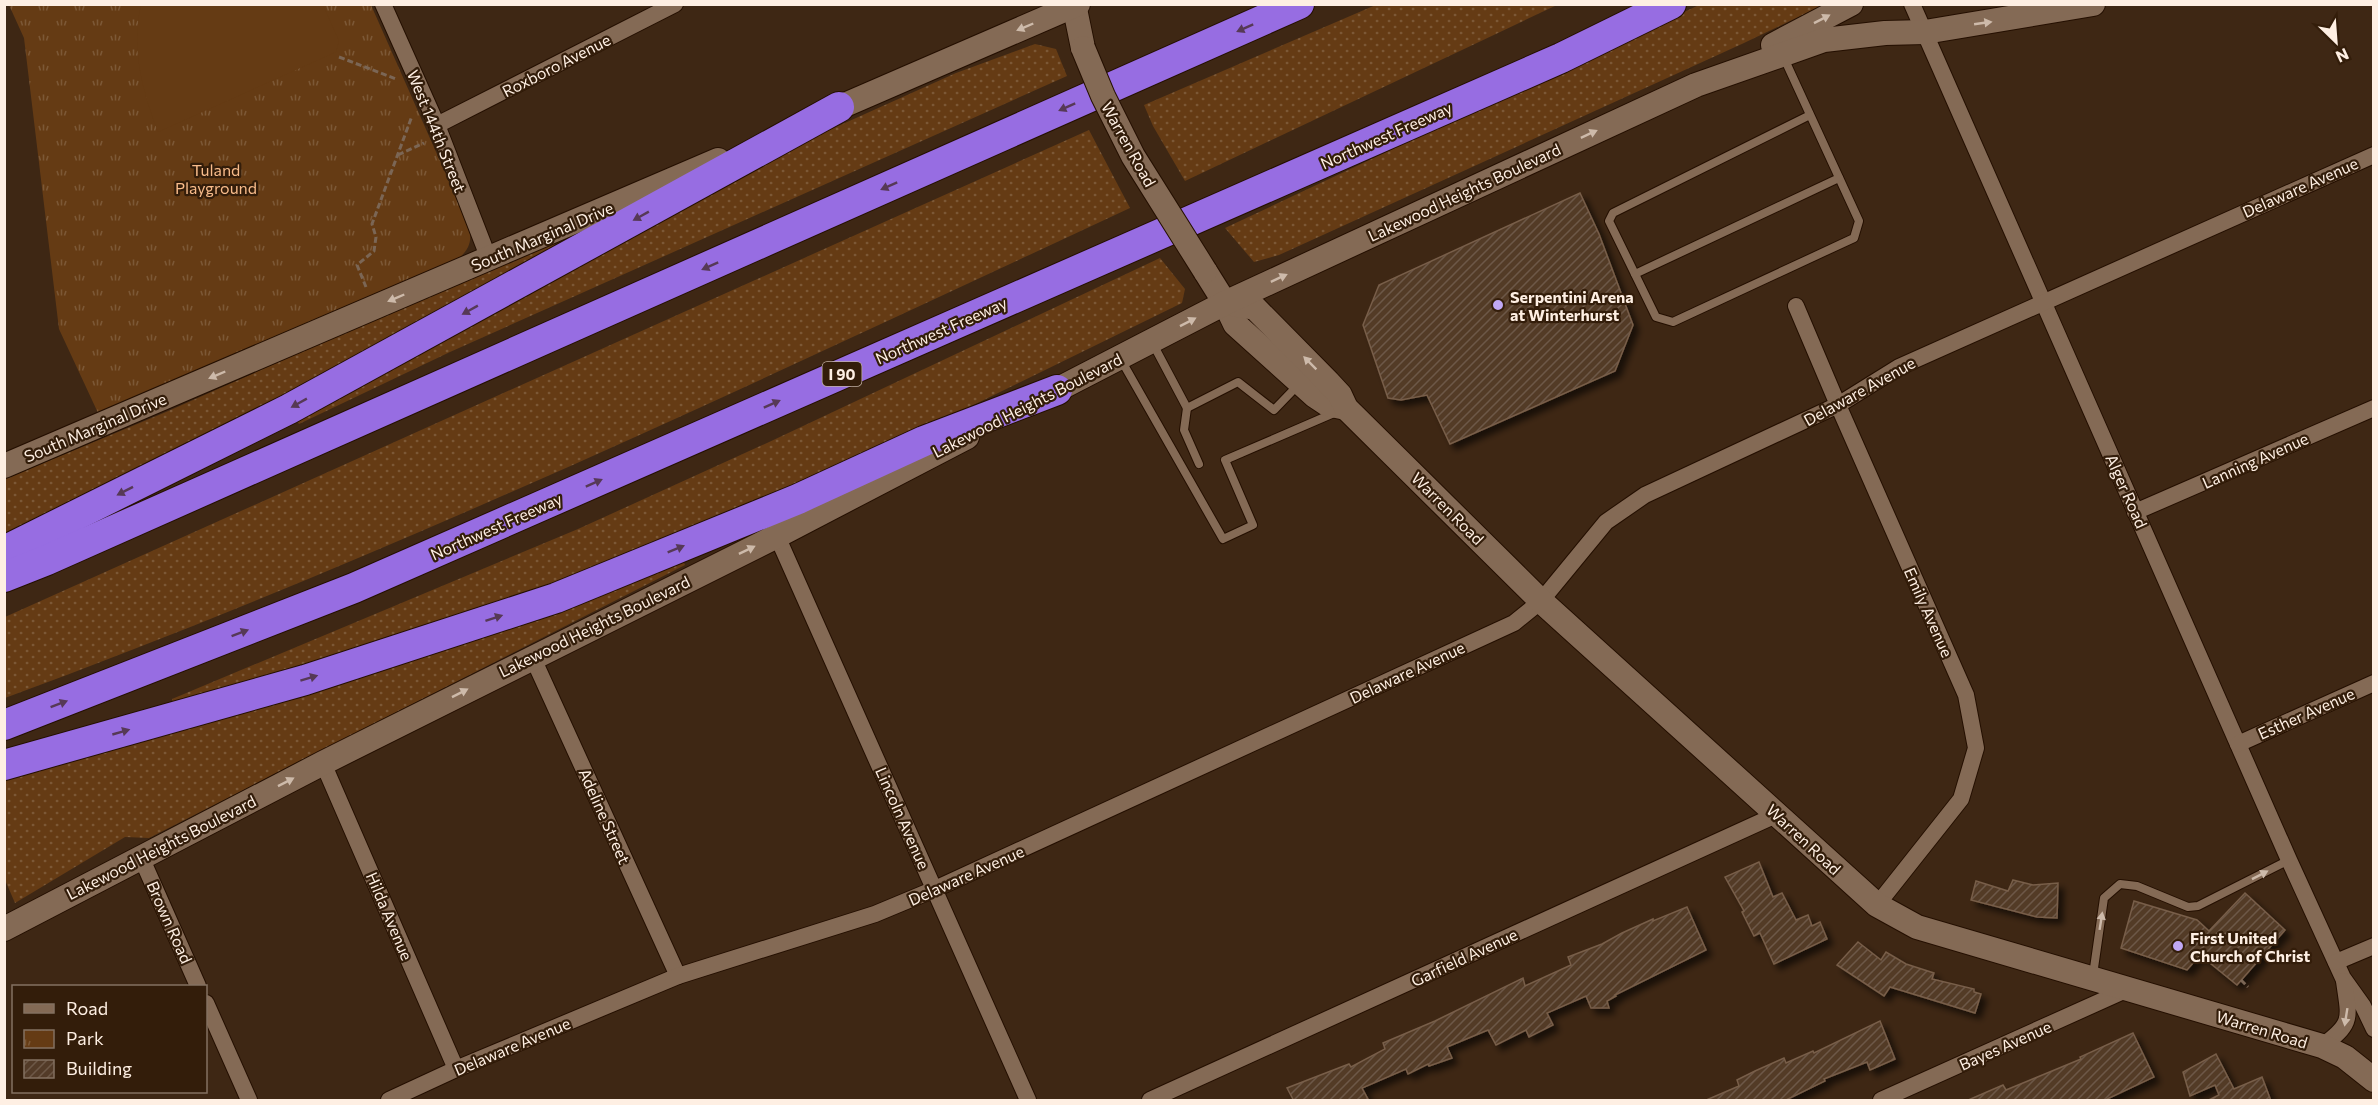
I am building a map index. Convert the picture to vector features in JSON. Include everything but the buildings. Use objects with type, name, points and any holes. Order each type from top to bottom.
[{"type":"highway","points":[[4,577],[91,541],[1299,4]]},
{"type":"highway","name":"Northwest Freeway","points":[[4,725],[354,588],[1562,58],[1671,4]]},
{"type":"highway","points":[[4,551],[289,409],[839,107]]},
{"type":"highway","points":[[4,765],[305,680],[556,598],[798,499],[924,441],[1057,390]]},
{"type":"main road","points":[[1696,85],[1851,4]]},
{"type":"main road","name":"Lakewood Heights Boulevard","points":[[4,929],[532,656],[777,536],[1226,303],[1696,85],[1824,40],[1885,33],[1925,32],[2093,4]]},
{"type":"main road","name":"Warren Road","points":[[1076,5],[1083,48],[1103,96],[1134,156],[1226,303],[1235,324],[1327,404],[1346,408]]},
{"type":"main road","name":"South Marginal Drive","points":[[4,466],[1076,5]]},
{"type":"main road","name":"Warren Road","points":[[1226,303],[1255,308],[1340,395],[1346,408],[1541,601],[1877,905],[1917,927],[2322,1046],[2345,1057],[2373,1080]]},
{"type":"street","name":"West 144th Street","points":[[383,4],[436,125],[489,259]]},
{"type":"street","name":"Roxboro Avenue","points":[[436,125],[675,4]]},
{"type":"street","name":"Alger Road","points":[[1912,4],[2289,860],[2340,970],[2363,1006],[2373,1029]]},
{"type":"street","name":"Delaware Avenue","points":[[389,1101],[456,1069],[678,976],[876,914],[935,890],[1514,623],[1541,601],[1606,522],[1645,495],[1838,405],[1899,367],[2373,154]]},
{"type":"street","name":"Emily Avenue","points":[[1796,306],[1966,695],[1976,748],[1961,799],[1877,905]]},
{"type":"street","name":"Lanning Avenue","points":[[2136,512],[2373,408]]},
{"type":"street","name":"Lincoln Avenue","points":[[777,536],[1028,1101]]},
{"type":"street","name":"Adeline Street","points":[[532,656],[678,976]]},
{"type":"street","name":"Esther Avenue","points":[[2238,744],[2373,683]]},
{"type":"street","name":"Hilda Avenue","points":[[323,763],[456,1069]]},
{"type":"street","name":"Garfield Avenue","points":[[1150,1101],[1778,814]]},
{"type":"street","name":"Brown Road","points":[[141,857],[197,985]]},
{"type":"street","points":[[2340,970],[2373,946]]},
{"type":"street","name":"Alger Road","points":[[2322,1046],[2339,1034],[2348,1019],[2340,970]]},
{"type":"street","name":"Bayes Avenue","points":[[1881,1101],[2128,989]]},
{"type":"street","points":[[207,1005],[249,1101]]},
{"type":"lane","points":[[1782,55],[1810,115],[1859,221],[1854,238],[1673,322],[1656,317],[1609,221],[1613,213],[1810,115]]},
{"type":"lane","points":[[1635,274],[1839,178]]},
{"type":"lane","points":[[1151,341],[1187,408],[1184,430],[1199,464]]},
{"type":"lane","points":[[1120,357],[1224,539],[1253,525],[1225,460],[1299,426],[1346,408]]},
{"type":"lane","points":[[1187,408],[1238,382],[1274,410],[1300,382]]},
{"type":"lane","points":[[2092,978],[2104,898],[2120,884],[2137,886],[2188,907],[2198,906],[2289,860]]},
{"type":"path","points":[[339,57],[396,79]]},
{"type":"path","points":[[367,290],[357,265],[374,251],[376,237],[372,224],[412,116]]},
{"type":"path","points":[[397,156],[424,144]]},
{"type":"path","points":[[2241,980],[2248,987]]},
{"type":"green space","points":[[1378,4],[1557,5],[1185,181],[1153,126],[1144,105]]},
{"type":"green space","name":"Tuland Playground","points":[[9,5],[371,5],[467,222],[470,233],[468,247],[457,260],[99,415],[59,329],[24,38]]},
{"type":"green space","points":[[141,5],[323,5],[339,41],[336,52],[158,132],[147,101],[140,69],[137,38]]},
{"type":"green space","points":[[1699,5],[1823,5],[1279,255],[1254,262],[1225,228]]},
{"type":"green space","points":[[1035,44],[1056,49],[1067,76],[450,352],[299,424],[292,415],[776,154],[956,73]]},
{"type":"green space","points":[[1089,130],[1130,208],[712,402],[432,527],[148,644],[5,698],[5,617]]},
{"type":"green space","points":[[553,241],[557,250],[166,457],[5,534],[5,479],[166,412]]},
{"type":"green space","points":[[1160,258],[1185,289],[1182,303],[953,415],[715,525],[460,620],[173,704],[172,699],[578,529],[767,443]]},
{"type":"green space","points":[[682,558],[685,565],[149,838],[125,837],[15,903],[5,880],[4,779]]},
{"type":"place","name":"Serpentini Arena at Winterhurst","points":[[1498,305]]},
{"type":"place","name":"First United Church of Christ","points":[[2178,946]]}]
